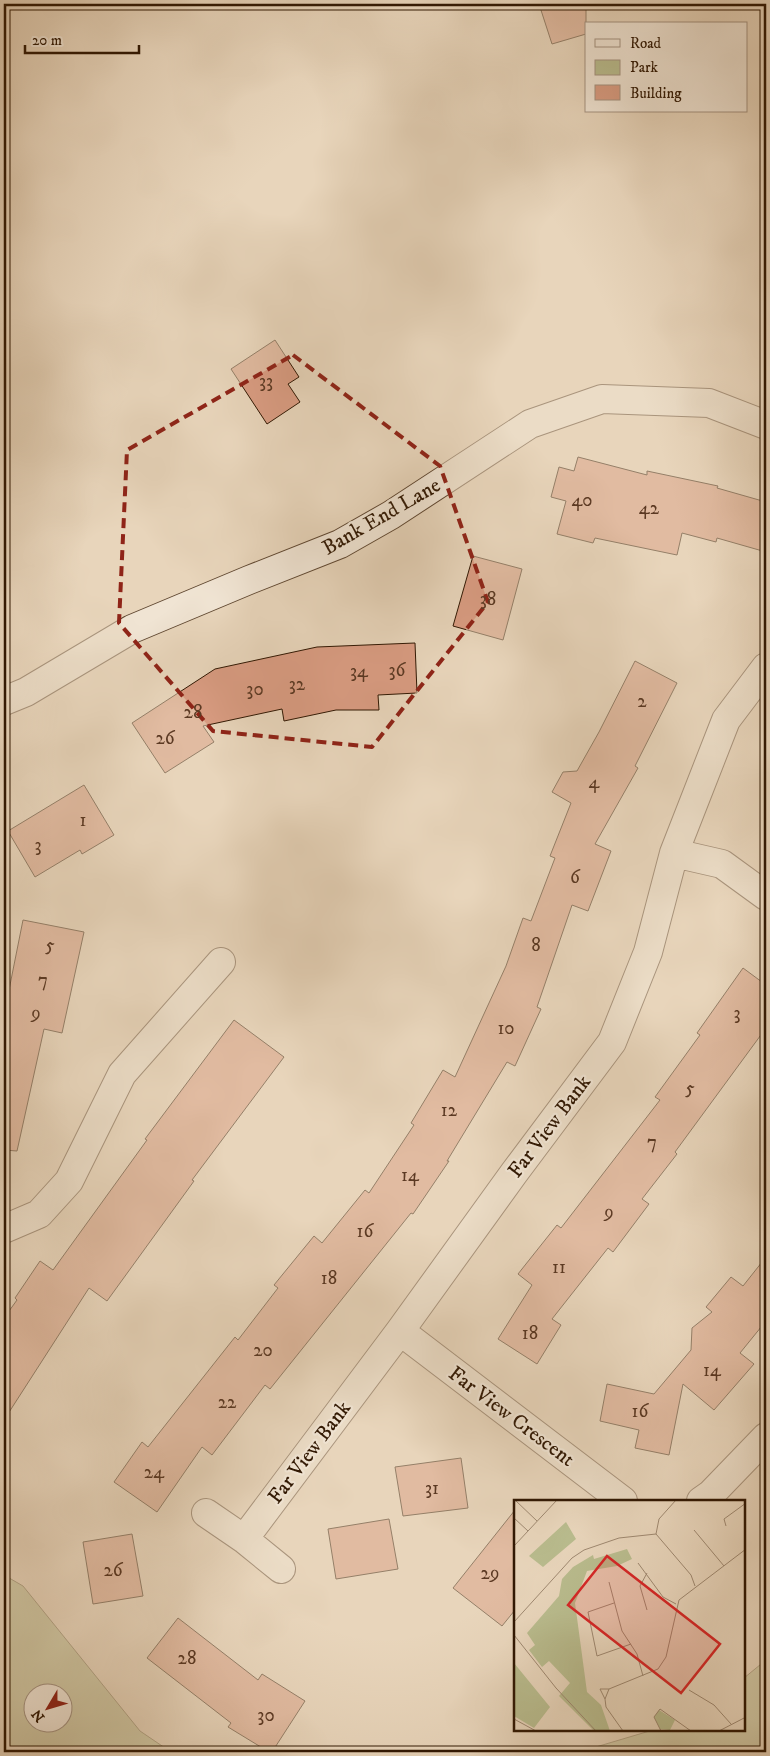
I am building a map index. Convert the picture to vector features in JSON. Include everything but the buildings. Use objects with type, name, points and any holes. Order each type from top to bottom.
[{"type":"street","name":"Bank End Lane","points":[[4,701],[26,692],[132,629],[340,544],[391,515],[530,424],[602,399],[709,403],[766,425]]},
{"type":"street","name":"Far View Bank","points":[[244,1539],[400,1331],[514,1173],[612,1042],[648,952],[674,854],[726,720],[766,667]]},
{"type":"street","points":[[674,854],[722,864],[766,896]]},
{"type":"street","points":[[4,1229],[39,1214],[69,1180],[122,1074],[221,962]]},
{"type":"street","name":"Far View Crescent","points":[[400,1331],[621,1500]]},
{"type":"street","points":[[703,1500],[766,1437]]},
{"type":"street","points":[[206,1513],[244,1539],[281,1568]]},
{"type":"highlighted area","points":[[293,355],[440,466],[488,602],[372,747],[213,731],[119,623],[127,450]]},
{"type":"green space","points":[[4,1575],[23,1586],[140,1731],[171,1752],[4,1752]]},
{"type":"green space","points":[[766,1660],[766,1752],[579,1752],[650,1731],[745,1731],[745,1677]]}]
